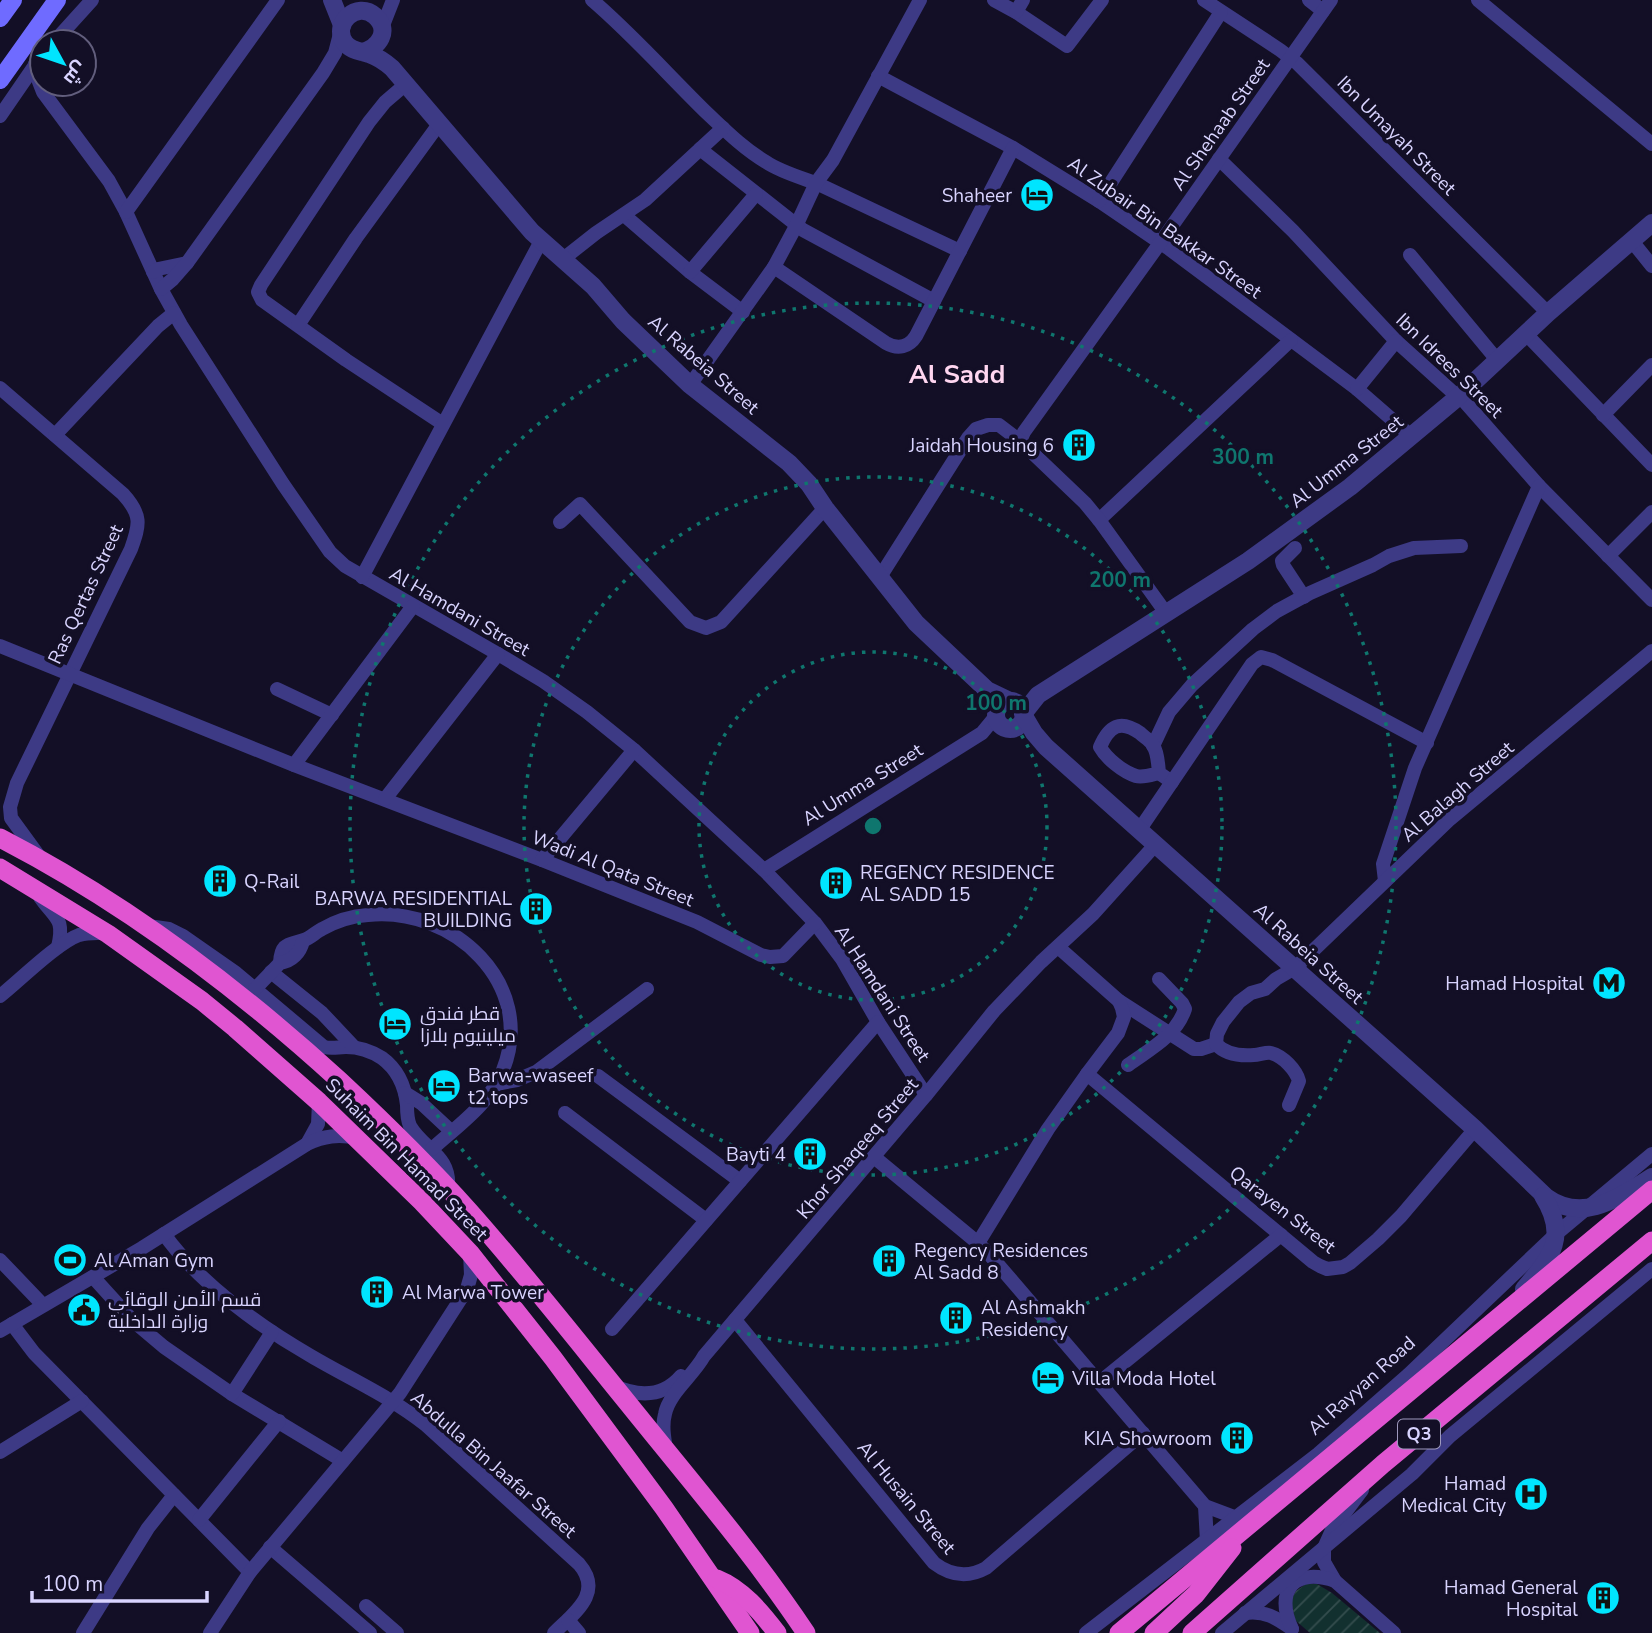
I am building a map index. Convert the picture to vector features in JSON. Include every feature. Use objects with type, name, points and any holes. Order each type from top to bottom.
[{"type":"highway","name":"Suhaim Bin Hamad Street","points":[[0,838],[87,887],[208,970],[380,1118],[448,1188],[500,1247],[748,1554],[806,1633]]},
{"type":"highway","name":"Suhaim Bin Hamad Street","points":[[0,868],[108,933],[219,1014],[319,1102],[422,1202],[470,1254],[553,1358],[664,1508],[750,1633]]},
{"type":"highway","points":[[275,1005],[276,1026]]},
{"type":"highway","name":"Al Rayyan Road","points":[[1119,1633],[1240,1523],[1504,1314],[1652,1190]]},
{"type":"highway","name":"Q3","points":[[1192,1633],[1383,1464],[1652,1241]]},
{"type":"highway","points":[[1154,1633],[1182,1608],[1228,1555],[1240,1523]]},
{"type":"highway","points":[[713,1577],[746,1598],[777,1633]]},
{"type":"main road","points":[[0,18],[13,0]]},
{"type":"main road","points":[[0,80],[57,0]]},
{"type":"street","points":[[67,28],[92,0]]},
{"type":"street","points":[[126,212],[278,0]]},
{"type":"street","points":[[332,0],[345,43],[355,51],[362,52],[376,46],[393,0]]},
{"type":"street","points":[[337,0],[377,17],[382,30]]},
{"type":"street","points":[[161,289],[187,263],[330,63],[348,16],[384,0]]},
{"type":"street","points":[[592,0],[617,21],[670,78],[744,148],[791,175],[816,183],[960,251]]},
{"type":"street","points":[[690,385],[774,267],[816,183],[833,159],[920,0]]},
{"type":"street","points":[[995,0],[1020,6],[1067,46],[1102,0]]},
{"type":"street","name":"Ibn Umayah Street","points":[[1204,0],[1289,57],[1548,313]]},
{"type":"street","points":[[1308,0],[1327,6]]},
{"type":"street","points":[[1478,0],[1652,144]]},
{"type":"street","name":"Al Shehaab Street","points":[[1020,441],[1327,6]]},
{"type":"street","points":[[1099,201],[1221,12]]},
{"type":"street","name":"Al Rabeia Street","points":[[382,30],[384,48],[393,68]]},
{"type":"street","name":"Al Rabeia Street","points":[[362,52],[393,68],[541,241],[593,286],[623,321],[690,385],[789,463],[810,484],[825,508],[916,623],[1046,747],[1475,1129],[1541,1194],[1563,1207],[1586,1208],[1611,1201],[1652,1177]]},
{"type":"street","points":[[0,116],[28,75]]},
{"type":"street","name":"Al Zubair Bin Bakkar Street","points":[[878,76],[1013,148],[1099,201],[1357,389],[1411,436]]},
{"type":"street","points":[[406,83],[384,102],[369,122],[258,292],[262,300],[298,326],[443,424]]},
{"type":"street","points":[[12,99],[30,94],[48,100]]},
{"type":"street","name":"Al Hamdani Street","points":[[48,100],[109,181],[178,319],[330,552],[362,577],[543,681],[634,750],[764,870],[815,923],[842,960],[878,1022],[926,1095]]},
{"type":"street","points":[[298,326],[356,238],[439,124]]},
{"type":"street","points":[[563,259],[654,191],[723,128]]},
{"type":"street","points":[[774,267],[886,343],[903,347],[913,341],[1013,148]]},
{"type":"street","points":[[700,149],[796,226],[934,301]]},
{"type":"street","name":"Ibn Idrees Street","points":[[1219,159],[1293,231],[1396,341],[1465,402],[1539,486],[1652,600]]},
{"type":"street","points":[[690,272],[756,194]]},
{"type":"street","points":[[624,215],[690,272],[743,312]]},
{"type":"street","name":"Al Umma Street","points":[[764,870],[1248,561],[1350,487],[1458,397],[1548,313],[1652,223]]},
{"type":"street","points":[[1631,240],[1652,266]]},
{"type":"street","points":[[362,577],[541,241]]},
{"type":"street","points":[[1410,255],[1498,361]]},
{"type":"street","points":[[153,272],[187,263]]},
{"type":"street","points":[[55,435],[158,327],[178,319]]},
{"type":"street","points":[[1526,334],[1652,466]]},
{"type":"street","points":[[1099,520],[1291,340]]},
{"type":"street","points":[[1357,389],[1396,341]]},
{"type":"street","points":[[1603,415],[1652,365]]},
{"type":"street","name":"Ras Qertas Street","points":[[1,391],[123,494],[132,504],[139,520],[131,549],[17,783],[10,807],[11,818],[41,859]]},
{"type":"street","points":[[880,577],[968,438],[976,429],[999,425],[1070,487],[1099,520],[1166,613]]},
{"type":"street","points":[[1385,881],[1383,864],[1415,768],[1539,486]]},
{"type":"street","points":[[560,522],[580,504],[690,622],[706,628],[721,622],[825,508]]},
{"type":"street","points":[[1608,556],[1652,512]]},
{"type":"street","points":[[1153,746],[1169,712],[1192,685],[1253,629],[1277,611],[1389,556],[1414,548],[1461,546]]},
{"type":"street","points":[[1295,548],[1282,561],[1304,597]]},
{"type":"street","points":[[294,765],[413,606]]},
{"type":"street","name":"Wadi Al Qata Street","points":[[0,646],[294,765],[697,922],[761,955],[779,957],[789,952],[815,923]]},
{"type":"street","name":"Al Balagh Street","points":[[1216,1044],[1223,1022],[1239,1002],[1251,993],[1265,989],[1295,968],[1450,819],[1652,651]]},
{"type":"street","points":[[385,799],[498,654]]},
{"type":"street","points":[[1140,829],[1252,664],[1261,657],[1272,660],[1427,743]]},
{"type":"street","points":[[277,689],[332,715]]},
{"type":"street","points":[[1159,773],[1145,777],[1134,776],[1107,759],[1100,747],[1105,734],[1116,726],[1124,725],[1134,729],[1153,746],[1159,773],[1172,782]]},
{"type":"street","points":[[542,860],[634,750]]},
{"type":"street","name":"Ras Qertas Street","points":[[0,803],[17,783]]},
{"type":"street","name":"Khor Shaqeeq Street","points":[[666,1451],[666,1410],[673,1396],[704,1356],[994,1011],[1101,905],[1156,844]]},
{"type":"street","points":[[35,888],[41,900],[60,921],[61,937],[58,947]]},
{"type":"street","points":[[256,989],[275,968],[295,956],[303,941],[337,922],[358,916],[379,914],[421,919],[459,938],[489,967],[502,988],[511,1024],[509,1049],[502,1073],[479,1107],[432,1149]]},
{"type":"street","name":"Suhaim Bin Hamad Street","points":[[146,926],[161,927],[183,936],[256,989],[324,1047],[354,1047],[372,1052],[387,1062],[405,1093],[410,1125],[445,1165],[448,1188]]},
{"type":"street","points":[[0,996],[58,947],[80,935],[108,933]]},
{"type":"street","points":[[1058,947],[1119,1001],[1194,1049],[1216,1044],[1222,1051],[1241,1055],[1271,1053],[1282,1059],[1297,1073],[1299,1081],[1289,1105]]},
{"type":"street","points":[[275,968],[354,1047]]},
{"type":"street","points":[[1128,1065],[1171,1033],[1185,1009],[1159,979]]},
{"type":"street","points":[[496,1084],[517,1080],[536,1072],[648,989]]},
{"type":"street","points":[[978,1243],[1048,1129],[1118,1034],[1122,1026],[1122,1008],[1119,1001]]},
{"type":"street","points":[[612,1329],[878,1022]]},
{"type":"street","name":"Qarayen Street","points":[[1087,1074],[1320,1266],[1335,1269],[1343,1267],[1378,1239],[1401,1216],[1475,1129]]},
{"type":"street","points":[[598,1076],[740,1181]]},
{"type":"street","points":[[405,1093],[421,1103],[451,1132]]},
{"type":"street","points":[[307,1144],[318,1124],[319,1102]]},
{"type":"street","points":[[565,1113],[706,1220]]},
{"type":"street","points":[[250,1572],[6,1327],[164,1234],[307,1144],[330,1136],[357,1138]]},
{"type":"street","name":"Al Rayyan Road","points":[[1086,1633],[1207,1541],[1240,1523],[1409,1375],[1556,1234],[1652,1154]]},
{"type":"street","points":[[874,1157],[978,1243],[1205,1506],[1240,1523]]},
{"type":"street","name":"Al Rabeia Street","points":[[1541,1194],[1550,1209],[1556,1234]]},
{"type":"street","name":"Abdulla Bin Jaafar Street","points":[[164,1234],[200,1274],[272,1332],[416,1417],[583,1569],[589,1582],[588,1595],[582,1605],[554,1633]]},
{"type":"street","points":[[1504,1314],[1548,1259],[1556,1234]]},
{"type":"street","points":[[1100,1382],[1281,1235]]},
{"type":"street","points":[[210,1633],[250,1572],[393,1402],[467,1289],[471,1275],[470,1254]]},
{"type":"street","points":[[0,1260],[43,1305]]},
{"type":"street","points":[[1222,1633],[1412,1474],[1450,1436],[1652,1269]]},
{"type":"street","points":[[93,1277],[153,1339],[232,1394],[342,1461]]},
{"type":"street","name":"Al Husain Street","points":[[736,1320],[934,1563],[955,1574],[971,1574],[986,1567],[1143,1433]]},
{"type":"street","points":[[232,1394],[272,1332]]},
{"type":"street","name":"Khor Shaqeeq Street","points":[[613,1385],[635,1392],[659,1392],[672,1385],[704,1356]]},
{"type":"street","points":[[0,1452],[82,1401]]},
{"type":"street","points":[[199,1520],[279,1421]]},
{"type":"street","points":[[1383,1464],[1332,1530],[1324,1548],[1324,1562],[1335,1581],[1394,1633]]},
{"type":"street","points":[[83,1633],[148,1528],[174,1495]]},
{"type":"street","points":[[1205,1506],[1207,1541]]},
{"type":"street","points":[[270,1547],[370,1633]]},
{"type":"street","points":[[1295,1631],[1286,1612],[1285,1601],[1292,1586],[1309,1576],[1335,1581]]},
{"type":"street","points":[[366,1606],[397,1633]]},
{"type":"street","points":[[1245,1614],[1264,1613],[1295,1631]]},
{"type":"street","points":[[568,1619],[579,1633]]},
{"type":"green space","points":[[1306,1584],[1317,1584],[1332,1593],[1380,1633],[1310,1633],[1295,1620],[1291,1600],[1296,1591]]},
{"type":"place","name":"Shaheer","points":[[1037,195]]},
{"type":"place","name":"Jaidah Housing 6","points":[[1079,445]]},
{"type":"place","name":"Q-Rail","points":[[220,881]]},
{"type":"place","name":"REGENCY RESIDENCE AL SADD 15","points":[[836,883]]},
{"type":"place","name":"BARWA RESIDENTIAL BUILDING","points":[[536,909]]},
{"type":"place","name":"Hamad Hospital","points":[[1609,983]]},
{"type":"place","name":"قطر فندق ميلينيوم بلازا","points":[[395,1024]]},
{"type":"place","name":"Barwa-waseef t2 tops","points":[[444,1086]]},
{"type":"place","name":"Bayti 4","points":[[810,1154]]},
{"type":"place","name":"Al Aman Gym","points":[[70,1260]]},
{"type":"place","name":"Regency Residences Al Sadd 8","points":[[889,1261]]},
{"type":"place","name":"Al Marwa Tower","points":[[377,1292]]},
{"type":"place","name":"قسم الأمن الوقائي وزارة الداخلية","points":[[84,1310]]},
{"type":"place","name":"Al Ashmakh Residency","points":[[956,1318]]},
{"type":"place","name":"Villa Moda Hotel","points":[[1048,1378]]},
{"type":"place","name":"KIA Showroom","points":[[1237,1438]]},
{"type":"place","name":"Hamad Medical City","points":[[1531,1494]]},
{"type":"place","name":"Hamad General Hospital","points":[[1603,1598]]},
{"type":"district","name":"Al Sadd","points":[[957,374]]}]
